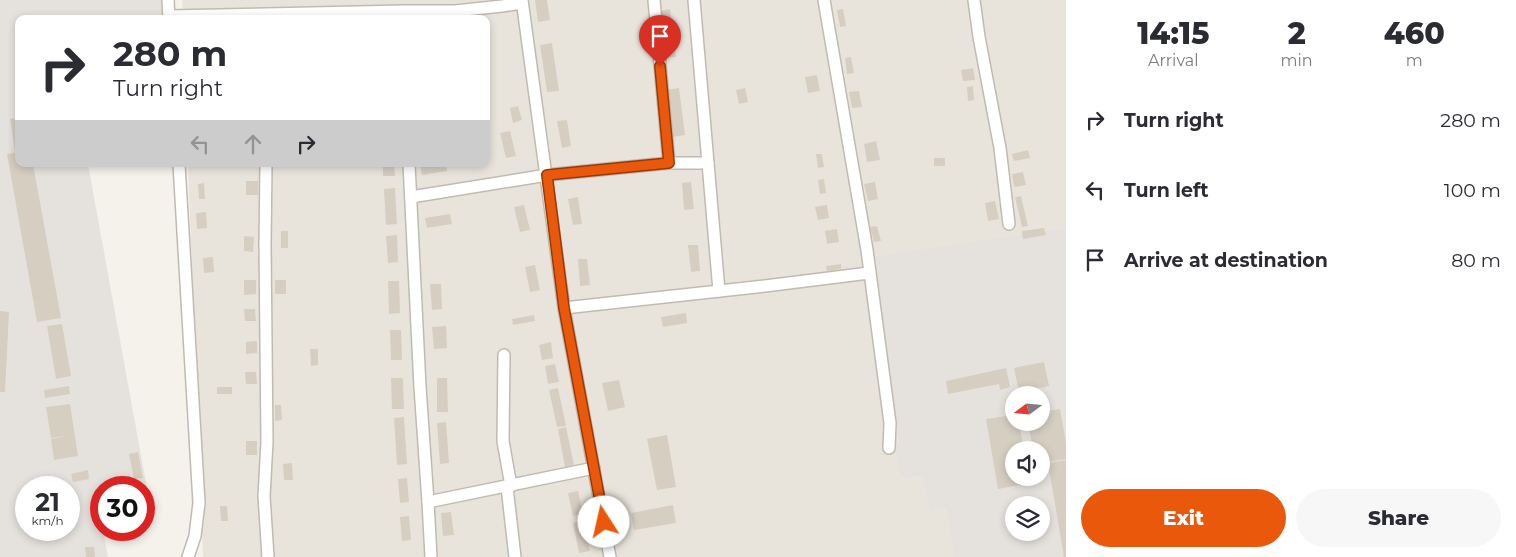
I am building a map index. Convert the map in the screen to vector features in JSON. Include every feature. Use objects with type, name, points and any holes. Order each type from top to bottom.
[{"type":"street","points":[[168,0],[169,15]]},
{"type":"street","points":[[317,0],[320,13]]},
{"type":"street","points":[[654,0],[669,163]]},
{"type":"street","points":[[694,0],[719,291]]},
{"type":"street","points":[[824,0],[867,250],[890,422],[889,448]]},
{"type":"street","points":[[974,0],[1000,148],[1009,224]]},
{"type":"street","points":[[283,15],[408,10],[455,11],[502,6],[522,1],[564,308],[610,557]]},
{"type":"street","points":[[411,197],[547,175],[669,163],[708,163]]},
{"type":"street","points":[[179,167],[199,503],[195,536],[188,557]]},
{"type":"street","points":[[266,167],[267,442],[264,496],[268,557]]},
{"type":"street","points":[[409,167],[430,557]]},
{"type":"street","points":[[564,308],[869,273]]},
{"type":"street","points":[[504,355],[503,440],[515,557]]},
{"type":"street","points":[[428,502],[594,468]]},
{"type":"shaded area","points":[[0,0],[163,0],[164,15],[15,15],[15,167],[89,167],[145,476],[90,476],[90,541],[105,541],[108,557],[0,557]]},
{"type":"shaded area","points":[[182,0],[1066,0],[1066,227],[872,258],[899,445],[895,448],[901,479],[922,477],[929,510],[945,508],[954,557],[203,557],[188,167],[490,167],[490,15],[183,15]]},
{"type":"shaded area","points":[[1066,227],[1066,557],[954,557],[945,508],[929,511],[922,477],[901,479],[894,448],[899,444],[872,257]]},
{"type":"building","points":[[535,0],[547,0],[550,20],[538,22]]},
{"type":"building","points":[[670,9],[676,57],[664,58],[658,11]]},
{"type":"building","points":[[843,9],[846,26],[840,27],[837,10]]},
{"type":"building","points":[[552,43],[559,91],[547,92],[540,45]]},
{"type":"building","points":[[851,57],[854,73],[847,74],[845,58]]},
{"type":"building","points":[[973,68],[975,80],[963,81],[961,70]]},
{"type":"building","points":[[817,75],[820,91],[808,93],[805,77]]},
{"type":"building","points":[[973,86],[974,100],[968,101],[967,87]]},
{"type":"building","points":[[679,88],[685,135],[673,137],[667,90]]},
{"type":"building","points":[[745,88],[748,102],[739,104],[736,90]]},
{"type":"building","points":[[859,91],[862,107],[852,108],[849,92]]},
{"type":"building","points":[[518,106],[522,120],[513,123],[510,108]]},
{"type":"building","points":[[15,118],[15,151],[10,119]]},
{"type":"building","points":[[567,120],[571,146],[562,148],[557,121]]},
{"type":"building","points":[[510,131],[516,156],[506,158],[500,133]]},
{"type":"building","points":[[876,141],[880,160],[867,162],[864,144]]},
{"type":"building","points":[[1028,150],[1030,158],[1014,161],[1012,154]]},
{"type":"building","points":[[15,153],[15,167],[34,167],[61,318],[37,322],[7,154]]},
{"type":"building","points":[[816,154],[822,154],[824,167],[818,168]]},
{"type":"building","points":[[934,158],[945,158],[945,166],[934,166]]},
{"type":"building","points":[[383,167],[394,167],[395,176],[383,176]]},
{"type":"building","points":[[420,167],[446,167],[447,171],[422,175]]},
{"type":"building","points":[[1023,172],[1026,185],[1014,187],[1012,174]]},
{"type":"building","points":[[824,179],[826,193],[820,194],[818,180]]},
{"type":"building","points":[[246,181],[258,181],[258,195],[246,195]]},
{"type":"building","points":[[691,182],[694,209],[684,210],[682,183]]},
{"type":"building","points":[[875,182],[878,199],[868,201],[864,184]]},
{"type":"building","points":[[204,183],[205,199],[199,199],[198,184]]},
{"type":"building","points":[[395,188],[397,224],[386,225],[384,189]]},
{"type":"building","points":[[1021,196],[1028,226],[1022,227],[1015,197]]},
{"type":"building","points":[[578,197],[582,224],[573,225],[568,199]]},
{"type":"building","points":[[995,201],[999,219],[988,221],[985,203]]},
{"type":"building","points":[[524,205],[530,230],[520,232],[514,207]]},
{"type":"building","points":[[827,205],[829,218],[818,220],[815,207]]},
{"type":"building","points":[[206,212],[207,228],[197,229],[196,213]]},
{"type":"building","points":[[450,214],[452,224],[427,228],[425,218]]},
{"type":"building","points":[[877,226],[881,241],[874,242],[870,227]]},
{"type":"building","points":[[1044,228],[1046,235],[1023,239],[1022,231]]},
{"type":"building","points":[[837,229],[839,242],[827,244],[825,231]]},
{"type":"building","points":[[281,231],[288,231],[288,248],[281,248]]},
{"type":"building","points":[[397,235],[398,262],[388,263],[386,236]]},
{"type":"building","points":[[244,236],[254,237],[253,252],[244,251]]},
{"type":"building","points":[[688,245],[698,245],[700,271],[691,272]]},
{"type":"building","points":[[213,257],[214,272],[204,273],[203,258]]},
{"type":"building","points":[[578,259],[587,259],[590,285],[580,286]]},
{"type":"building","points":[[841,264],[841,269],[827,271],[826,266]]},
{"type":"building","points":[[535,265],[540,290],[530,292],[525,267]]},
{"type":"building","points":[[244,280],[256,280],[256,294],[244,295]]},
{"type":"building","points":[[275,280],[286,280],[286,294],[275,294]]},
{"type":"building","points":[[388,281],[399,281],[400,313],[389,314]]},
{"type":"building","points":[[430,284],[441,284],[442,309],[432,310]]},
{"type":"building","points":[[244,309],[255,309],[256,321],[245,321]]},
{"type":"building","points":[[0,311],[9,312],[5,392],[0,392]]},
{"type":"building","points":[[686,313],[687,323],[663,327],[661,317]]},
{"type":"building","points":[[534,315],[535,321],[513,325],[512,319]]},
{"type":"building","points":[[62,324],[71,376],[56,379],[47,326]]},
{"type":"building","points":[[446,326],[447,348],[434,349],[432,327]]},
{"type":"building","points":[[390,330],[401,330],[402,360],[391,360]]},
{"type":"building","points":[[257,341],[257,353],[246,354],[246,342]]},
{"type":"building","points":[[551,342],[553,358],[542,360],[539,345]]},
{"type":"building","points":[[310,349],[318,349],[318,365],[311,366]]},
{"type":"building","points":[[1044,362],[1049,386],[1018,386],[1014,368]]},
{"type":"building","points":[[555,364],[559,382],[548,384],[545,366]]},
{"type":"building","points":[[1006,368],[1010,386],[1005,386],[1005,388],[1000,390],[999,384],[948,394],[946,381]]},
{"type":"building","points":[[245,372],[256,372],[257,384],[246,384]]},
{"type":"building","points":[[391,378],[403,378],[404,409],[392,409]]},
{"type":"building","points":[[437,378],[447,378],[448,412],[437,412]]},
{"type":"building","points":[[619,380],[625,407],[608,411],[602,383]]},
{"type":"building","points":[[69,386],[70,394],[45,398],[44,390]]},
{"type":"building","points":[[217,387],[232,387],[232,394],[217,394]]},
{"type":"building","points":[[558,388],[566,426],[557,427],[549,390]]},
{"type":"building","points":[[70,404],[78,456],[54,460],[51,439],[67,436],[51,438],[46,407]]},
{"type":"building","points":[[275,405],[281,405],[282,420],[275,421]]},
{"type":"building","points":[[1060,409],[1066,443],[1066,459],[1050,462],[1050,441],[1031,441],[1030,431],[1050,431],[1050,411]]},
{"type":"building","points":[[1005,416],[1005,431],[1021,431],[1022,441],[1005,441],[1005,486],[1014,486],[998,489],[986,419]]},
{"type":"building","points":[[404,417],[407,464],[397,465],[394,418]]},
{"type":"building","points":[[446,422],[449,463],[440,464],[437,423]]},
{"type":"building","points":[[566,427],[574,465],[565,467],[558,429]]},
{"type":"building","points":[[667,435],[676,487],[657,490],[647,439]]},
{"type":"building","points":[[246,441],[257,441],[257,455],[246,455]]},
{"type":"building","points":[[138,452],[143,476],[133,476],[129,454]]},
{"type":"building","points":[[1066,460],[1066,557],[1064,557],[1050,475],[1050,463]]},
{"type":"building","points":[[292,463],[293,480],[284,480],[283,464]]},
{"type":"building","points":[[88,470],[89,479],[80,481],[80,476],[72,476],[71,474]]},
{"type":"building","points":[[407,478],[409,502],[400,503],[398,479]]},
{"type":"building","points":[[578,491],[583,514],[573,516],[568,493]]},
{"type":"building","points":[[673,505],[676,523],[634,530],[631,513]]},
{"type":"building","points":[[220,506],[227,506],[228,521],[221,521]]},
{"type":"building","points":[[451,512],[454,535],[443,536],[441,513]]},
{"type":"building","points":[[409,516],[411,540],[402,541],[400,517]]},
{"type":"building","points":[[583,521],[590,551],[579,553],[573,523]]},
{"type":"building","points":[[85,547],[94,547],[95,557],[86,557]]},
{"type":"route","points":[[604,522],[564,308],[547,175],[669,163],[660,66]]}]
